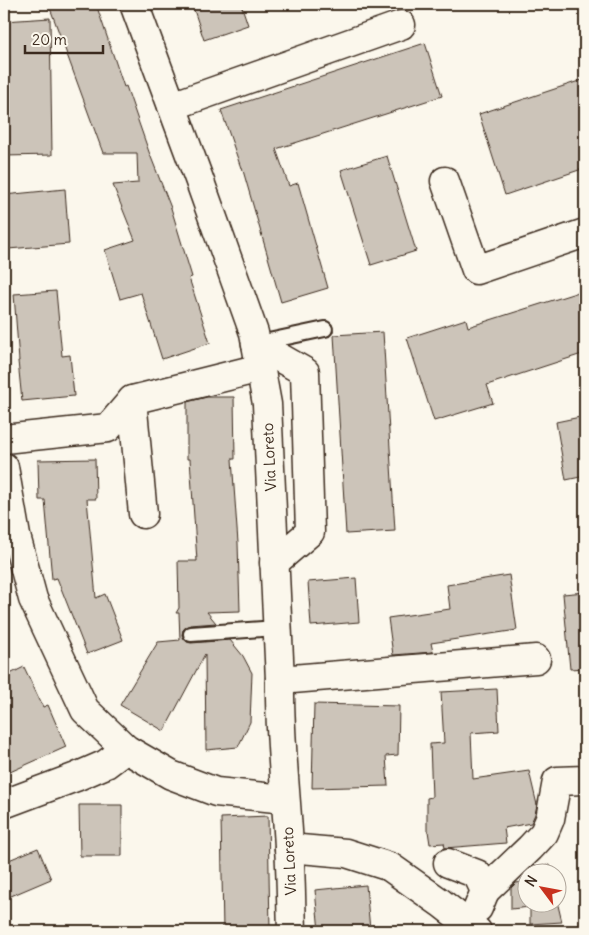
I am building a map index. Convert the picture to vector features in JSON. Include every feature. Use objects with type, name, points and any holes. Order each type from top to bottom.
[{"type":"street","name":"Via Loreto","points":[[134,4],[254,334],[267,404],[292,931]]},
{"type":"street","points":[[172,106],[401,25]]},
{"type":"street","points":[[445,181],[476,270],[585,233]]},
{"type":"street","points":[[4,438],[108,428],[132,400],[258,356],[305,372],[310,532],[274,563]]},
{"type":"street","points":[[132,400],[143,514]]},
{"type":"street","points":[[4,467],[16,536],[33,599],[85,710],[126,748],[171,775],[216,792],[285,799]]},
{"type":"street","points":[[280,680],[536,659]]},
{"type":"street","points":[[4,804],[106,764],[126,748]]},
{"type":"street","points":[[289,848],[346,853],[390,867],[471,927],[485,891],[544,833],[550,819],[557,781],[585,780]]},
{"type":"street","points":[[448,863],[477,874],[485,891]]},
{"type":"lane","points":[[258,356],[325,329]]},
{"type":"lane","points":[[190,634],[277,628]]},
{"type":"building","points":[[63,4],[96,4],[124,87],[126,86],[171,208],[192,277],[189,278],[210,343],[162,359],[141,293],[120,299],[105,250],[135,240],[113,185],[138,183],[137,153],[103,153],[50,8]]},
{"type":"building","points":[[192,4],[241,4],[248,25],[204,40]]},
{"type":"building","points":[[50,18],[52,155],[4,156],[4,21]]},
{"type":"building","points":[[425,43],[442,96],[276,149],[289,186],[298,183],[328,288],[281,302],[242,167],[221,110]]},
{"type":"building","points":[[585,79],[585,168],[505,195],[479,114]]},
{"type":"building","points":[[387,156],[416,251],[371,265],[341,170]]},
{"type":"building","points":[[65,189],[69,244],[8,249],[4,195]]},
{"type":"building","points":[[585,290],[585,353],[487,385],[493,403],[434,421],[407,338],[466,319],[468,327]]},
{"type":"building","points":[[56,291],[62,356],[70,355],[74,396],[22,401],[14,294]]},
{"type":"building","points":[[383,332],[395,531],[346,534],[334,335]]},
{"type":"building","points":[[207,397],[234,397],[235,459],[232,459],[238,543],[240,611],[207,612],[216,623],[190,625],[183,630],[182,635],[187,642],[191,643],[230,640],[243,656],[252,673],[250,722],[238,747],[206,750],[205,654],[164,731],[120,705],[158,642],[180,640],[179,613],[176,613],[179,608],[178,561],[197,561],[190,459],[187,459],[187,402]]},
{"type":"building","points":[[585,416],[585,476],[566,480],[556,422]]},
{"type":"building","points":[[95,459],[96,499],[87,499],[96,598],[105,594],[123,640],[87,654],[57,578],[52,579],[45,500],[39,500],[38,460]]},
{"type":"building","points":[[509,575],[517,630],[431,643],[433,652],[393,655],[388,618],[450,609],[447,585]]},
{"type":"building","points":[[356,578],[359,622],[311,626],[308,582]]},
{"type":"building","points":[[585,592],[585,668],[570,669],[563,594]]},
{"type":"building","points":[[24,667],[43,707],[48,705],[66,747],[10,772],[4,757],[4,677]]},
{"type":"building","points":[[497,689],[499,731],[471,733],[473,779],[529,771],[537,805],[535,814],[531,823],[504,828],[506,843],[445,848],[444,843],[430,844],[427,831],[427,798],[432,797],[430,744],[444,743],[441,692]]},
{"type":"building","points":[[314,704],[399,706],[398,755],[386,756],[388,786],[312,788]]},
{"type":"building","points":[[79,805],[122,805],[122,856],[80,856]]},
{"type":"building","points":[[268,816],[270,931],[223,931],[221,818]]},
{"type":"building","points":[[38,848],[51,879],[4,899],[4,862]]},
{"type":"building","points":[[516,883],[516,908],[511,909],[511,888]]},
{"type":"building","points":[[366,885],[370,930],[319,931],[315,890]]},
{"type":"building","points":[[530,912],[560,912],[562,922],[530,924]]}]
